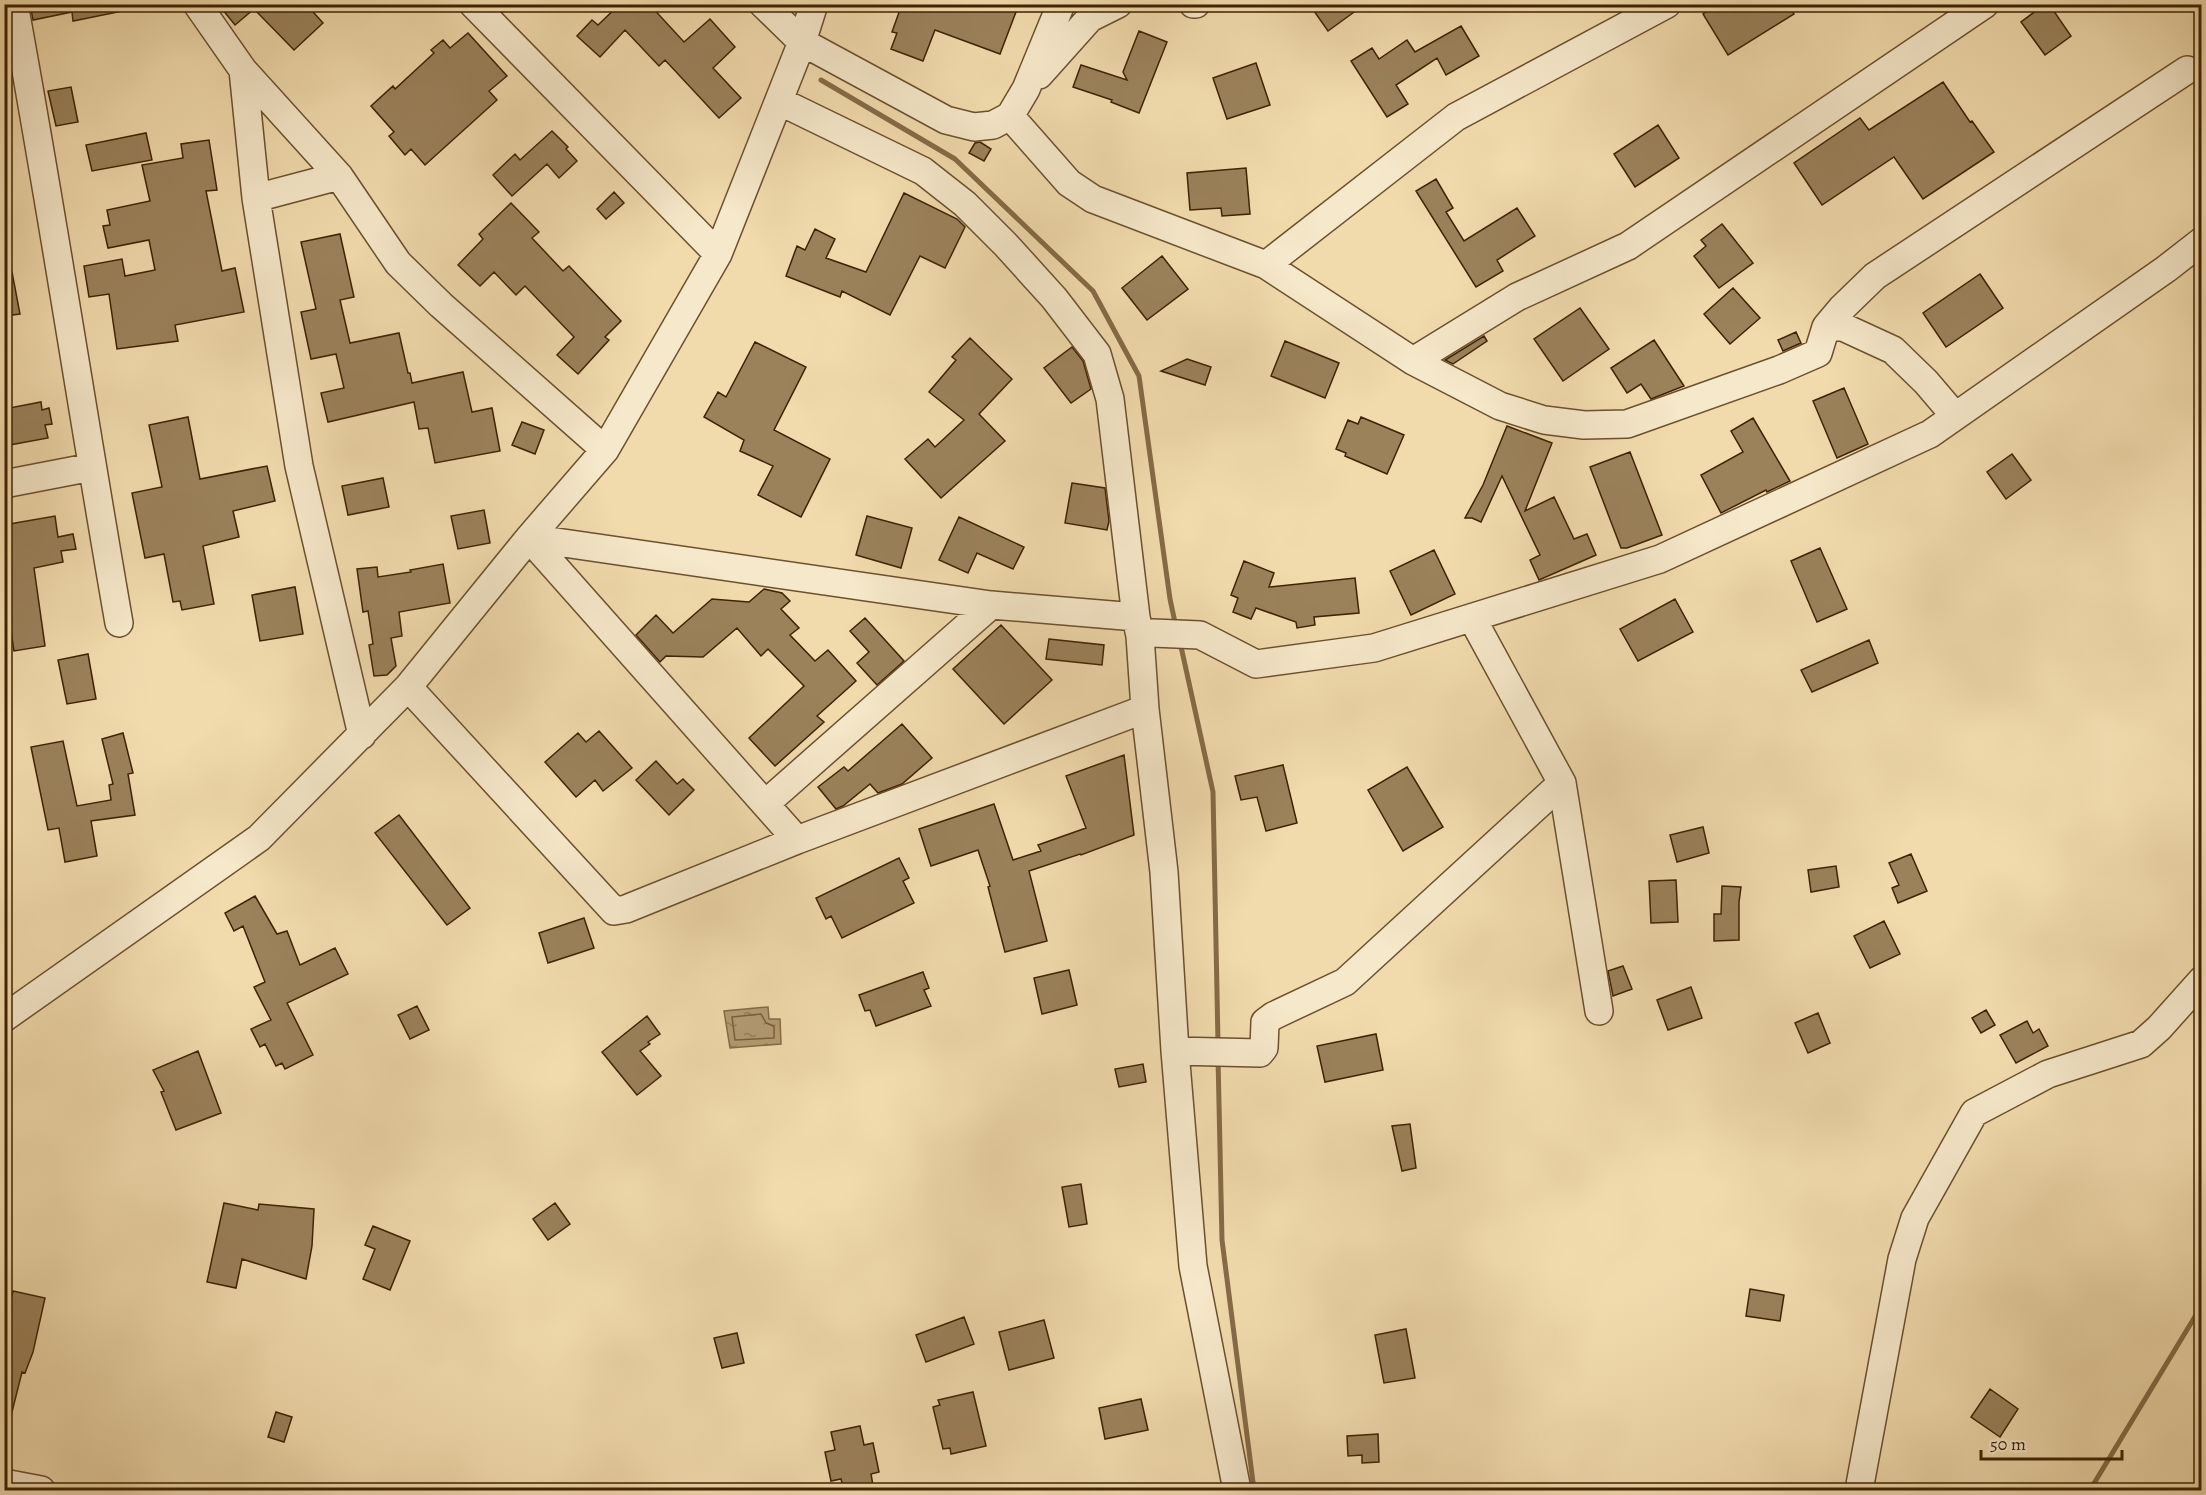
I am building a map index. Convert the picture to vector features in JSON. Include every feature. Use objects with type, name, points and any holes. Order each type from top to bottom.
[{"type":"street","points":[[14,4],[48,186],[119,623]]},
{"type":"street","points":[[197,4],[243,70],[339,176],[398,263],[441,305],[605,450]]},
{"type":"street","points":[[473,4],[718,254]]},
{"type":"street","points":[[763,4],[802,42],[946,120],[974,127],[993,125],[1010,116],[1026,89],[1061,4]]},
{"type":"street","points":[[4,1018],[259,838],[408,687],[529,538],[605,450],[718,254],[802,42],[814,4]]},
{"type":"street","points":[[1026,89],[1090,18],[1118,4]]},
{"type":"street","points":[[1266,265],[1456,117],[1667,4]]},
{"type":"street","points":[[1413,361],[1517,297],[1628,246],[1985,4]]},
{"type":"street","points":[[243,70],[256,198],[299,466],[362,735]]},
{"type":"street","points":[[1010,116],[1069,183],[1093,199],[1266,265],[1413,361],[1500,406],[1544,420],[1584,424],[1627,424],[1779,370],[1818,353],[1826,327],[1875,276],[2187,70]]},
{"type":"street","points":[[779,100],[923,171],[965,204],[1006,244],[1054,298],[1096,354],[1110,399],[1143,629],[1144,710],[1185,1051],[1192,1266],[1237,1491]]},
{"type":"street","points":[[256,198],[339,176]]},
{"type":"street","points":[[529,538],[991,604],[1143,629],[1200,635],[1256,664],[1374,648],[1660,559],[1930,434],[2166,269],[2202,241]]},
{"type":"street","points":[[1826,327],[1843,327],[1893,350],[1926,382],[1955,416]]},
{"type":"street","points":[[4,484],[92,468]]},
{"type":"street","points":[[529,538],[797,840]]},
{"type":"street","points":[[765,804],[991,604]]},
{"type":"street","points":[[1472,618],[1562,783],[1599,1011]]},
{"type":"street","points":[[408,687],[614,911],[626,909],[797,840],[1144,710]]},
{"type":"street","points":[[1185,1051],[1260,1053],[1264,1048],[1265,1022],[1345,982],[1365,966],[1562,783]]},
{"type":"street","points":[[1860,1491],[1902,1259],[1915,1218],[1974,1113],[2048,1074],[2141,1044],[2159,1028],[2202,980]]},
{"type":"street","points":[[4,1483],[41,1491]]},
{"type":"path","points":[[2190,1491],[2202,1473]]},
{"type":"water","points":[[768,1007],[769,1019],[780,1019],[781,1044],[730,1048],[724,1011]]},
{"type":"building","points":[[30,4],[117,4],[118,12],[73,21],[72,12],[33,20]]},
{"type":"building","points":[[218,4],[306,4],[323,23],[294,50],[254,9],[235,25]]},
{"type":"building","points":[[620,4],[649,4],[684,42],[710,19],[735,47],[713,68],[741,98],[719,118],[665,60],[659,66],[625,30],[600,57],[577,36],[592,20],[598,25]]},
{"type":"building","points":[[902,4],[1019,4],[1000,54],[935,30],[923,61],[891,49],[897,33],[892,32]]},
{"type":"building","points":[[1309,4],[1365,4],[1328,31]]},
{"type":"building","points":[[1717,4],[1788,4],[1794,14],[1728,55],[1703,14]]},
{"type":"building","points":[[2045,4],[2049,4],[2071,36],[2045,55],[2021,22]]},
{"type":"building","points":[[1461,26],[1479,56],[1446,75],[1437,58],[1396,85],[1408,104],[1387,117],[1351,61],[1372,48],[1379,59],[1407,40],[1415,52]]},
{"type":"building","points":[[1139,31],[1167,42],[1139,113],[1111,102],[1112,100],[1073,87],[1081,65],[1127,80],[1123,72]]},
{"type":"building","points":[[468,33],[507,76],[489,91],[497,100],[425,165],[411,149],[405,155],[389,136],[394,132],[371,106],[393,86],[395,89],[434,53],[431,50],[443,40],[450,48]]},
{"type":"building","points":[[1256,63],[1270,105],[1227,119],[1213,78]]},
{"type":"building","points":[[1943,82],[1994,152],[1923,199],[1894,157],[1822,205],[1794,163],[1860,118],[1869,130]]},
{"type":"building","points":[[71,87],[78,122],[56,126],[48,91]]},
{"type":"building","points":[[1658,125],[1679,158],[1635,187],[1614,154]]},
{"type":"building","points":[[552,131],[568,147],[566,149],[577,161],[559,178],[547,164],[512,196],[493,175],[515,154],[520,160]]},
{"type":"building","points":[[146,133],[152,160],[92,171],[86,145]]},
{"type":"building","points":[[209,140],[217,190],[206,191],[222,271],[235,268],[244,312],[175,325],[178,341],[117,349],[109,294],[89,297],[84,266],[122,259],[125,276],[155,270],[149,240],[108,248],[103,226],[110,225],[107,210],[150,201],[142,165],[183,158],[181,144]]},
{"type":"building","points":[[980,142],[991,149],[984,161],[969,153],[975,143]]},
{"type":"building","points":[[1246,168],[1250,214],[1222,216],[1221,208],[1190,210],[1187,173]]},
{"type":"building","points":[[1436,179],[1453,208],[1446,212],[1464,241],[1517,208],[1535,236],[1497,260],[1503,271],[1476,287],[1416,191]]},
{"type":"building","points":[[614,192],[624,203],[606,219],[597,209]]},
{"type":"building","points":[[904,193],[957,219],[965,227],[945,268],[920,256],[890,315],[842,291],[840,297],[786,276],[797,246],[805,250],[815,229],[835,239],[826,258],[866,272]]},
{"type":"building","points":[[511,203],[539,232],[532,238],[563,271],[569,266],[621,321],[605,337],[609,340],[578,374],[557,355],[574,337],[525,286],[516,295],[494,272],[480,286],[458,265],[483,239],[479,234]]},
{"type":"building","points":[[1722,224],[1753,263],[1719,288],[1694,256],[1706,246],[1701,240]]},
{"type":"building","points":[[340,234],[354,297],[340,300],[350,343],[399,333],[412,383],[463,372],[472,412],[492,408],[500,451],[435,463],[428,428],[419,429],[414,402],[328,422],[321,393],[344,388],[336,354],[311,359],[301,312],[316,309],[301,242]]},
{"type":"building","points":[[1162,256],[1188,289],[1147,320],[1122,288]]},
{"type":"building","points":[[12,272],[20,314],[4,316],[4,273]]},
{"type":"building","points":[[1980,274],[2003,308],[1946,347],[1923,313]]},
{"type":"building","points":[[1733,288],[1760,318],[1730,344],[1704,314]]},
{"type":"building","points":[[1580,308],[1609,349],[1563,381],[1534,339]]},
{"type":"building","points":[[1796,332],[1801,343],[1783,351],[1778,340]]},
{"type":"building","points":[[1484,336],[1487,341],[1453,364],[1445,360]]},
{"type":"building","points":[[970,338],[1012,379],[979,414],[1005,441],[941,498],[905,459],[928,439],[935,447],[964,420],[929,392],[956,360],[952,357]]},
{"type":"building","points":[[1654,340],[1684,386],[1651,399],[1641,384],[1627,393],[1611,368]]},
{"type":"building","points":[[1285,341],[1339,363],[1325,398],[1271,376]]},
{"type":"building","points":[[755,342],[806,367],[774,430],[830,459],[801,517],[758,495],[773,466],[740,451],[744,440],[704,417],[718,392],[726,397]]},
{"type":"building","points":[[1072,347],[1083,361],[1091,389],[1071,403],[1044,368]]},
{"type":"building","points":[[1187,359],[1211,367],[1205,385],[1161,371]]},
{"type":"building","points":[[1844,388],[1868,444],[1837,458],[1813,401]]},
{"type":"building","points":[[41,402],[42,410],[49,408],[52,424],[45,425],[48,438],[4,446],[4,409]]},
{"type":"building","points":[[188,417],[200,479],[267,466],[275,501],[233,511],[239,537],[203,546],[214,604],[182,610],[180,601],[173,602],[164,554],[145,558],[132,493],[162,487],[149,425]]},
{"type":"building","points":[[1361,417],[1404,435],[1387,474],[1345,456],[1346,453],[1336,449],[1348,420],[1358,424]]},
{"type":"building","points":[[1753,418],[1790,481],[1767,492],[1766,490],[1721,513],[1701,475],[1743,452],[1731,431]]},
{"type":"building","points":[[522,422],[544,430],[535,454],[512,445]]},
{"type":"building","points":[[1507,426],[1552,443],[1525,511],[1554,497],[1574,539],[1587,534],[1596,555],[1539,580],[1530,560],[1540,555],[1502,476],[1481,522],[1465,518],[1483,485]]},
{"type":"building","points":[[1630,452],[1662,535],[1627,548],[1621,548],[1590,467]]},
{"type":"building","points":[[2012,454],[2031,480],[2006,499],[1987,472]]},
{"type":"building","points":[[383,478],[389,507],[348,515],[342,486]]},
{"type":"building","points":[[1072,483],[1105,488],[1109,521],[1107,530],[1065,523]]},
{"type":"building","points":[[484,510],[490,543],[458,549],[451,516]]},
{"type":"building","points":[[55,516],[58,537],[73,534],[76,549],[61,551],[63,562],[34,568],[45,646],[14,651],[4,585],[4,525]]},
{"type":"building","points":[[867,516],[912,528],[901,568],[856,555]]},
{"type":"building","points":[[959,517],[1024,547],[1013,569],[977,553],[968,573],[939,560]]},
{"type":"building","points":[[1820,548],[1847,609],[1817,622],[1791,561]]},
{"type":"building","points":[[1434,550],[1455,594],[1411,615],[1390,571]]},
{"type":"building","points":[[1244,561],[1274,573],[1269,587],[1355,578],[1359,613],[1314,617],[1315,625],[1297,628],[1296,622],[1256,608],[1251,619],[1233,612],[1238,598],[1231,595]]},
{"type":"building","points":[[443,564],[450,603],[399,612],[402,636],[391,638],[396,666],[387,675],[374,676],[369,645],[373,644],[368,611],[363,612],[357,569],[377,567],[378,577]]},
{"type":"building","points":[[295,587],[303,634],[260,641],[252,595]]},
{"type":"building","points":[[764,589],[782,593],[790,601],[781,609],[799,628],[790,635],[815,661],[828,650],[856,681],[817,716],[824,722],[775,766],[749,738],[804,686],[768,649],[761,656],[737,628],[703,657],[666,656],[660,662],[636,635],[656,615],[673,633],[712,599],[749,602]]},
{"type":"building","points":[[1675,599],[1693,632],[1638,661],[1620,629]]},
{"type":"building","points":[[865,618],[904,661],[877,685],[857,663],[869,652],[850,631]]},
{"type":"building","points":[[1001,625],[1052,680],[1004,724],[953,669]]},
{"type":"building","points":[[1049,639],[1104,645],[1102,665],[1046,659]]},
{"type":"building","points":[[1869,640],[1878,663],[1812,692],[1801,670]]},
{"type":"building","points":[[88,654],[96,699],[67,704],[58,660]]},
{"type":"building","points":[[902,724],[932,758],[902,784],[878,793],[870,784],[836,809],[818,787],[844,767],[848,771]]},
{"type":"building","points":[[599,731],[632,768],[603,791],[595,780],[576,797],[545,762],[578,733],[586,742]]},
{"type":"building","points":[[123,733],[133,773],[128,774],[135,815],[91,821],[97,856],[65,862],[59,828],[48,830],[31,747],[63,741],[77,806],[111,800],[109,785],[113,784],[102,739]]},
{"type":"building","points":[[1124,755],[1134,835],[1029,871],[1047,941],[1005,952],[988,887],[990,886],[978,850],[931,866],[919,829],[994,804],[1013,860],[1041,851],[1038,845],[1086,828],[1066,776]]},
{"type":"building","points":[[656,761],[677,784],[683,779],[694,790],[669,815],[636,780]]},
{"type":"building","points":[[1283,765],[1297,823],[1266,831],[1257,797],[1241,800],[1235,776]]},
{"type":"building","points":[[1407,767],[1443,827],[1403,851],[1368,790]]},
{"type":"building","points":[[399,815],[470,908],[447,925],[375,833]]},
{"type":"building","points":[[1703,827],[1709,853],[1677,862],[1670,835]]},
{"type":"building","points":[[1911,854],[1927,891],[1898,903],[1892,888],[1899,885],[1889,863]]},
{"type":"building","points":[[899,858],[909,878],[903,881],[914,903],[842,938],[831,916],[826,919],[816,898]]},
{"type":"building","points":[[1836,866],[1839,887],[1811,892],[1808,870]]},
{"type":"building","points":[[1676,880],[1678,922],[1651,923],[1649,881]]},
{"type":"building","points":[[1722,886],[1741,887],[1739,940],[1714,941],[1714,914],[1721,914]]},
{"type":"building","points":[[255,896],[277,934],[287,931],[300,965],[335,948],[348,974],[287,1003],[313,1055],[285,1069],[282,1063],[276,1066],[265,1044],[260,1047],[251,1029],[271,1020],[254,987],[265,982],[243,926],[234,931],[225,913]]},
{"type":"building","points":[[584,918],[594,948],[548,963],[539,933]]},
{"type":"building","points":[[1884,921],[1900,954],[1870,968],[1854,936]]},
{"type":"building","points":[[1623,966],[1632,989],[1613,996],[1608,971]]},
{"type":"building","points":[[1069,970],[1077,1005],[1042,1014],[1034,978]]},
{"type":"building","points":[[923,972],[929,988],[924,990],[931,1006],[876,1026],[870,1010],[865,1011],[859,995]]},
{"type":"building","points":[[1691,987],[1702,1018],[1668,1030],[1657,1000]]},
{"type":"building","points":[[417,1006],[429,1030],[410,1039],[398,1015]]},
{"type":"building","points":[[1986,1010],[1995,1025],[1981,1033],[1972,1018]]},
{"type":"building","points":[[1818,1013],[1830,1043],[1808,1053],[1795,1023]]},
{"type":"building","points":[[647,1016],[660,1034],[640,1051],[661,1076],[637,1095],[602,1052]]},
{"type":"building","points":[[2027,1021],[2033,1033],[2039,1029],[2048,1046],[2016,1063],[2000,1035]]},
{"type":"building","points":[[1376,1034],[1383,1070],[1325,1082],[1317,1046]]},
{"type":"building","points":[[198,1051],[221,1113],[176,1130],[161,1092],[164,1091],[153,1070]]},
{"type":"building","points":[[1143,1064],[1146,1082],[1119,1087],[1115,1069]]},
{"type":"building","points":[[1410,1124],[1416,1168],[1402,1171],[1392,1126]]},
{"type":"building","points":[[1081,1184],[1087,1224],[1069,1227],[1062,1187]]},
{"type":"building","points":[[224,1203],[258,1210],[259,1204],[314,1209],[312,1246],[306,1279],[242,1259],[236,1288],[207,1282]]},
{"type":"building","points":[[555,1203],[570,1224],[548,1240],[533,1219]]},
{"type":"building","points":[[373,1226],[410,1241],[390,1290],[363,1279],[375,1249],[365,1245]]},
{"type":"building","points":[[1750,1289],[1784,1295],[1780,1321],[1746,1316]]},
{"type":"building","points":[[13,1291],[45,1298],[33,1352],[25,1373],[22,1372],[10,1420],[4,1419],[4,1308],[9,1309]]},
{"type":"building","points":[[964,1317],[974,1344],[926,1362],[916,1335]]},
{"type":"building","points":[[1044,1320],[1054,1358],[1009,1370],[999,1332]]},
{"type":"building","points":[[1406,1329],[1415,1378],[1384,1383],[1375,1335]]},
{"type":"building","points":[[737,1333],[744,1363],[722,1368],[714,1338]]},
{"type":"building","points":[[1990,1389],[2018,1409],[2000,1437],[1971,1417]]},
{"type":"building","points":[[973,1392],[986,1446],[951,1454],[950,1448],[943,1449],[933,1407],[940,1405],[938,1400]]},
{"type":"building","points":[[1141,1399],[1148,1430],[1105,1439],[1099,1408]]},
{"type":"building","points":[[276,1412],[292,1417],[284,1442],[268,1437]]},
{"type":"building","points":[[860,1426],[864,1445],[873,1443],[879,1472],[871,1474],[874,1491],[844,1491],[841,1479],[831,1481],[825,1452],[835,1450],[831,1432]]},
{"type":"building","points":[[1378,1434],[1379,1462],[1362,1463],[1362,1455],[1348,1456],[1347,1436]]},
{"type":"waterway","points":[[821,80],[955,159],[1093,291],[1139,376],[1170,599],[1176,627]]},
{"type":"waterway","points":[[1180,642],[1213,792],[1218,1043]]},
{"type":"waterway","points":[[1218,1058],[1222,1240],[1254,1490]]},
{"type":"waterway","points":[[2090,1490],[2202,1305]]}]
